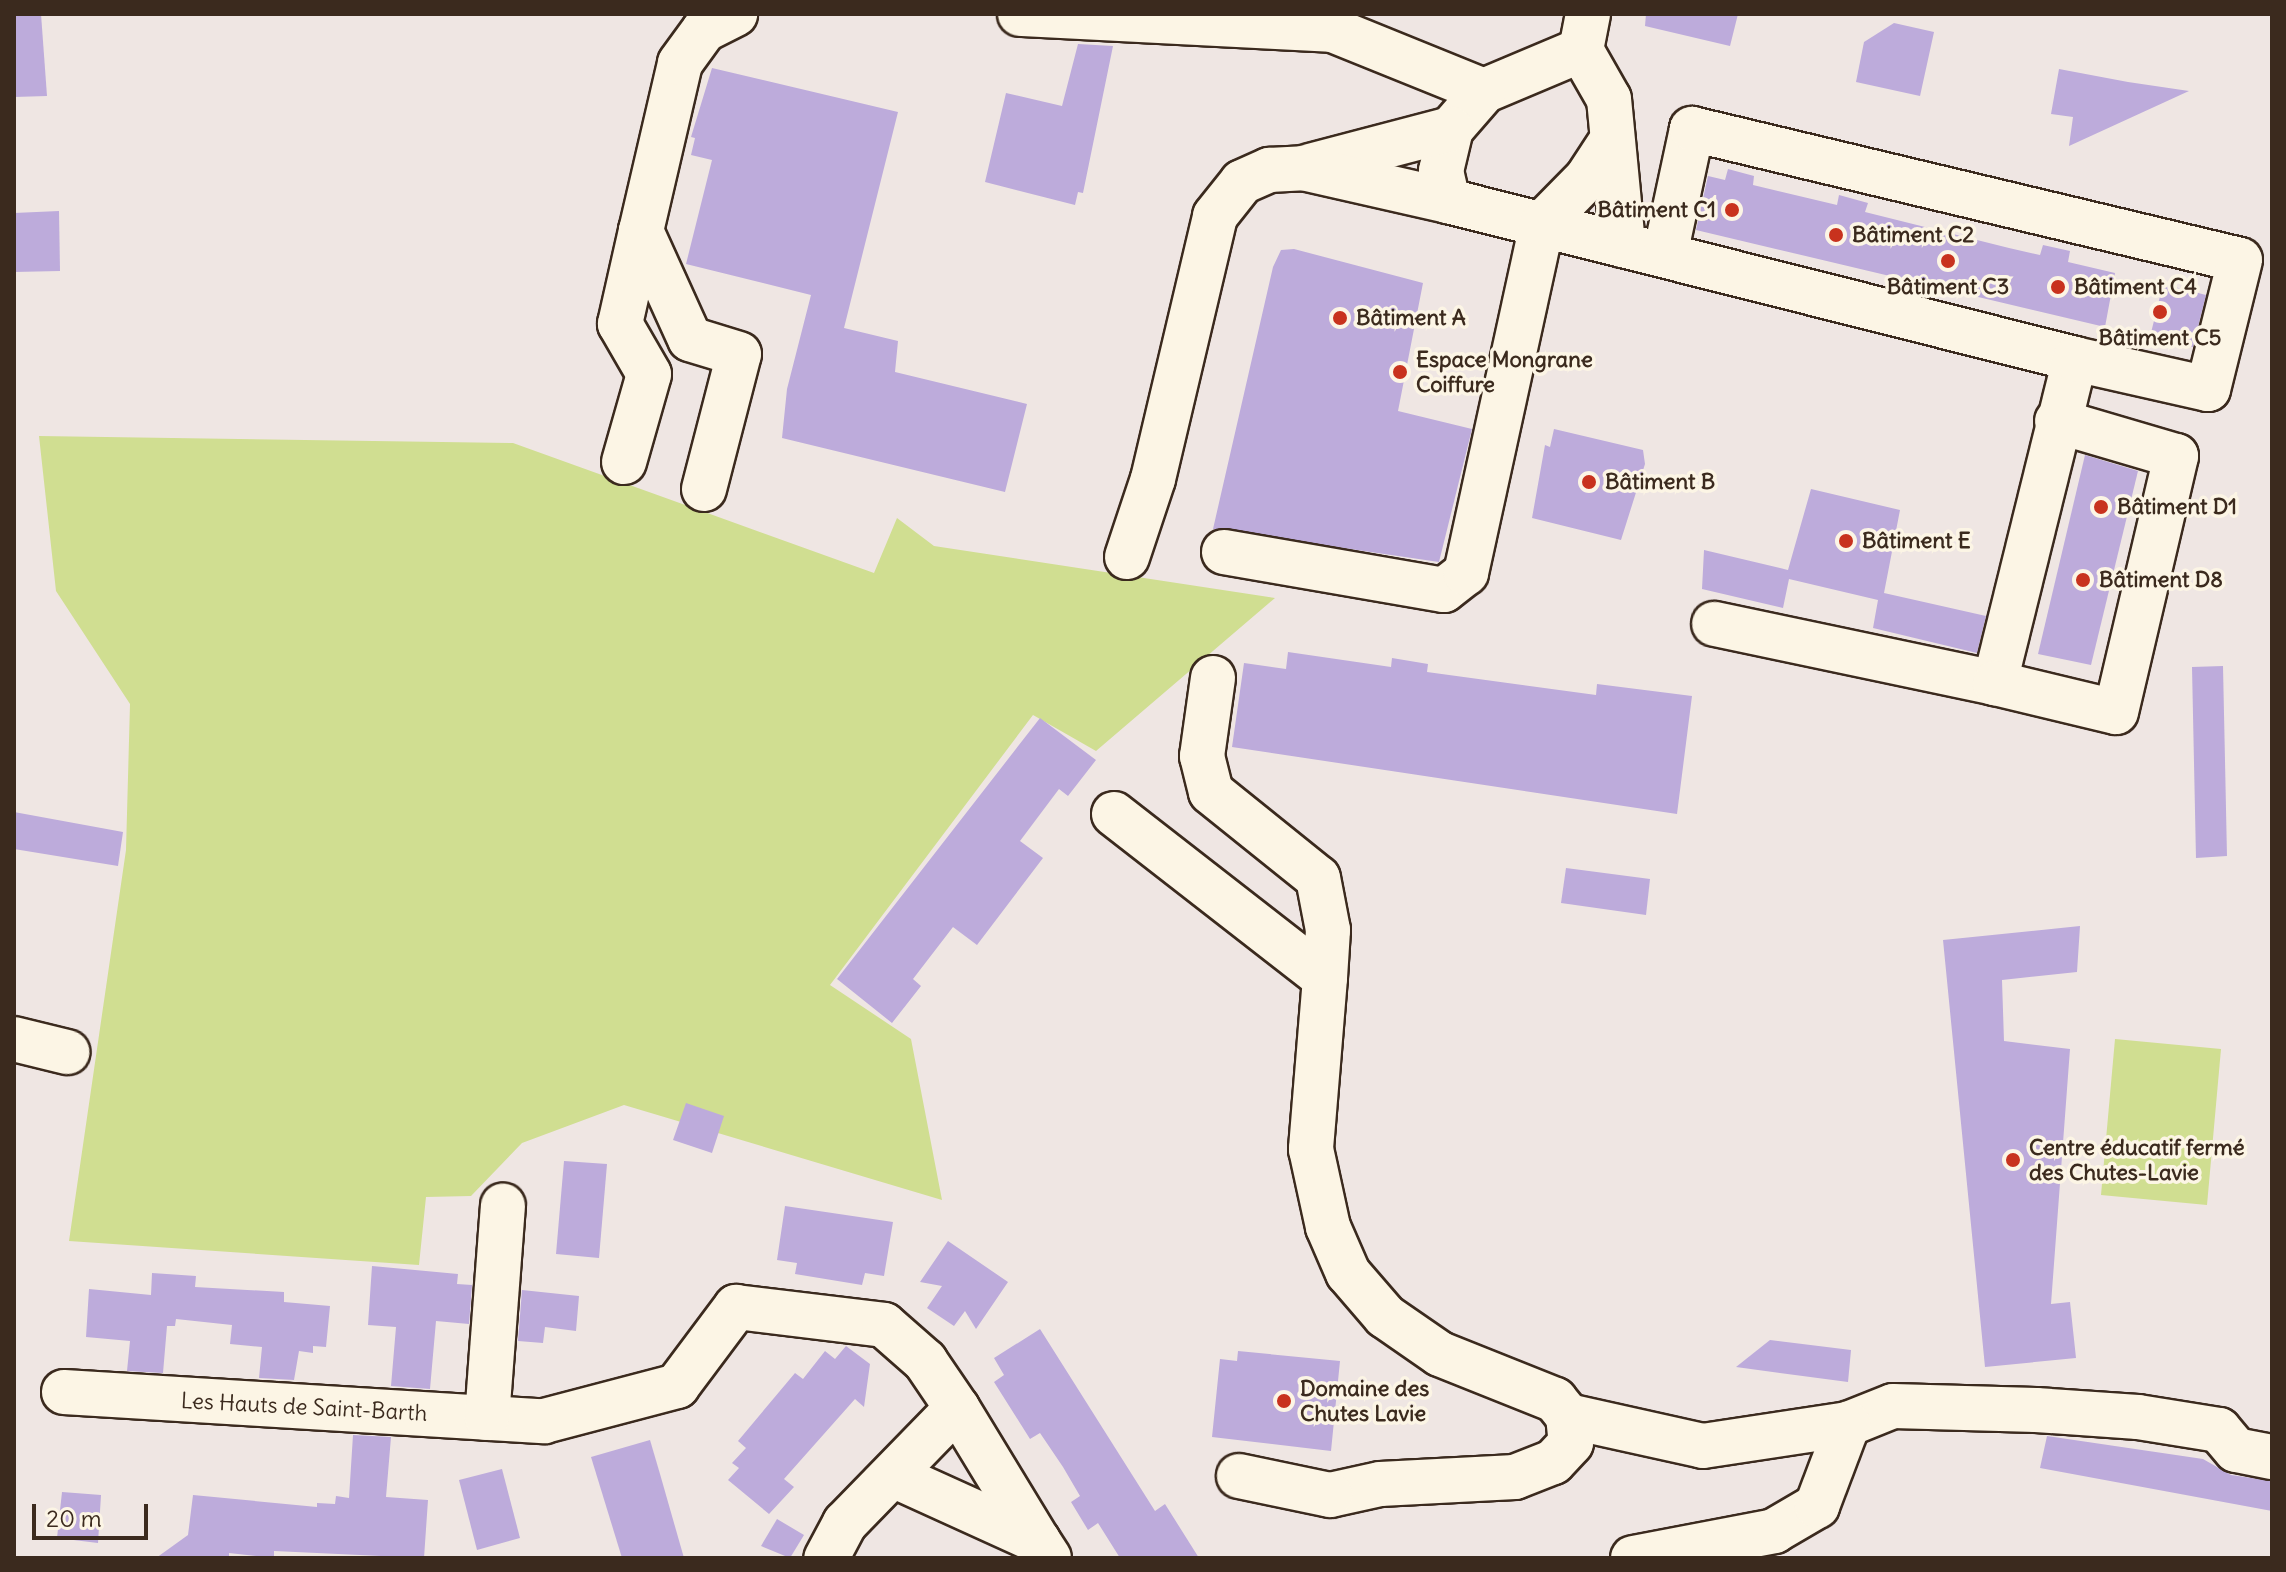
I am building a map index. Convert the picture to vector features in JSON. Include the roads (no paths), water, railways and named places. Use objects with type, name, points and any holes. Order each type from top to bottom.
[{"type":"street","points":[[624,462],[649,374],[620,324],[680,63],[704,30],[735,14]]},
{"type":"street","points":[[1020,14],[1333,30],[1484,91]]},
{"type":"street","points":[[1448,201],[1441,171],[1451,129],[1484,91],[1584,32],[1609,99],[1610,143],[1623,245]]},
{"type":"street","points":[[1127,557],[1153,479],[1215,216],[1242,182],[1269,170],[1303,168],[1451,129]]},
{"type":"street","points":[[1303,168],[1542,224],[2075,359],[2208,389],[2240,260],[1692,129],[1665,255]]},
{"type":"street","points":[[1224,552],[1444,590],[1466,573],[1542,224],[1587,178],[1610,143]]},
{"type":"street","points":[[641,231],[690,339],[739,354],[704,489]]},
{"type":"street","points":[[1995,683],[2057,421],[2075,359]]},
{"type":"street","points":[[1714,624],[1995,683],[2116,712],[2176,456],[2057,421]]},
{"type":"street","points":[[1213,678],[1202,756],[1211,792],[1318,878],[1328,930],[1311,1149],[1328,1227],[1348,1273],[1385,1316],[1440,1354],[1555,1400],[1568,1416],[1571,1443],[1553,1462],[1515,1477],[1380,1484],[1330,1495],[1239,1476]]},
{"type":"street","points":[[1114,814],[1325,978]]},
{"type":"street","points":[[14,1039],[67,1052]]},
{"type":"street","points":[[487,1418],[503,1206]]},
{"type":"street","name":"Les Hauts de Saint-Barth","points":[[64,1392],[544,1421],[677,1386],[736,1307],[884,1325],[925,1361],[957,1408]]},
{"type":"street","points":[[1568,1416],[1703,1446],[1848,1424],[1893,1406],[2138,1417],[2219,1430],[2236,1450],[2272,1457]]},
{"type":"street","points":[[826,1558],[845,1523],[895,1476],[957,1408],[1044,1549]]},
{"type":"street","points":[[1633,1558],[1774,1531],[1817,1506],[1848,1424]]},
{"type":"street","points":[[895,1476],[1044,1549]]},
{"type":"place","name":"Bâtiment C1","points":[[1732,210]]},
{"type":"place","name":"Bâtiment C2","points":[[1836,235]]},
{"type":"place","name":"Bâtiment C3","points":[[1948,261]]},
{"type":"place","name":"Bâtiment C4","points":[[2058,287]]},
{"type":"place","name":"Bâtiment C5","points":[[2160,312]]},
{"type":"place","name":"Bâtiment A","points":[[1340,318]]},
{"type":"place","name":"Espace Mongrane Coiffure","points":[[1400,372]]},
{"type":"place","name":"Bâtiment B","points":[[1589,482]]},
{"type":"place","name":"Bâtiment D1","points":[[2101,507]]},
{"type":"place","name":"Bâtiment E","points":[[1846,541]]},
{"type":"place","name":"Bâtiment D8","points":[[2083,580]]},
{"type":"place","name":"Centre éducatif fermé des Chutes-Lavie","points":[[2013,1160]]},
{"type":"place","name":"Domaine des Chutes Lavie","points":[[1284,1401]]}]
